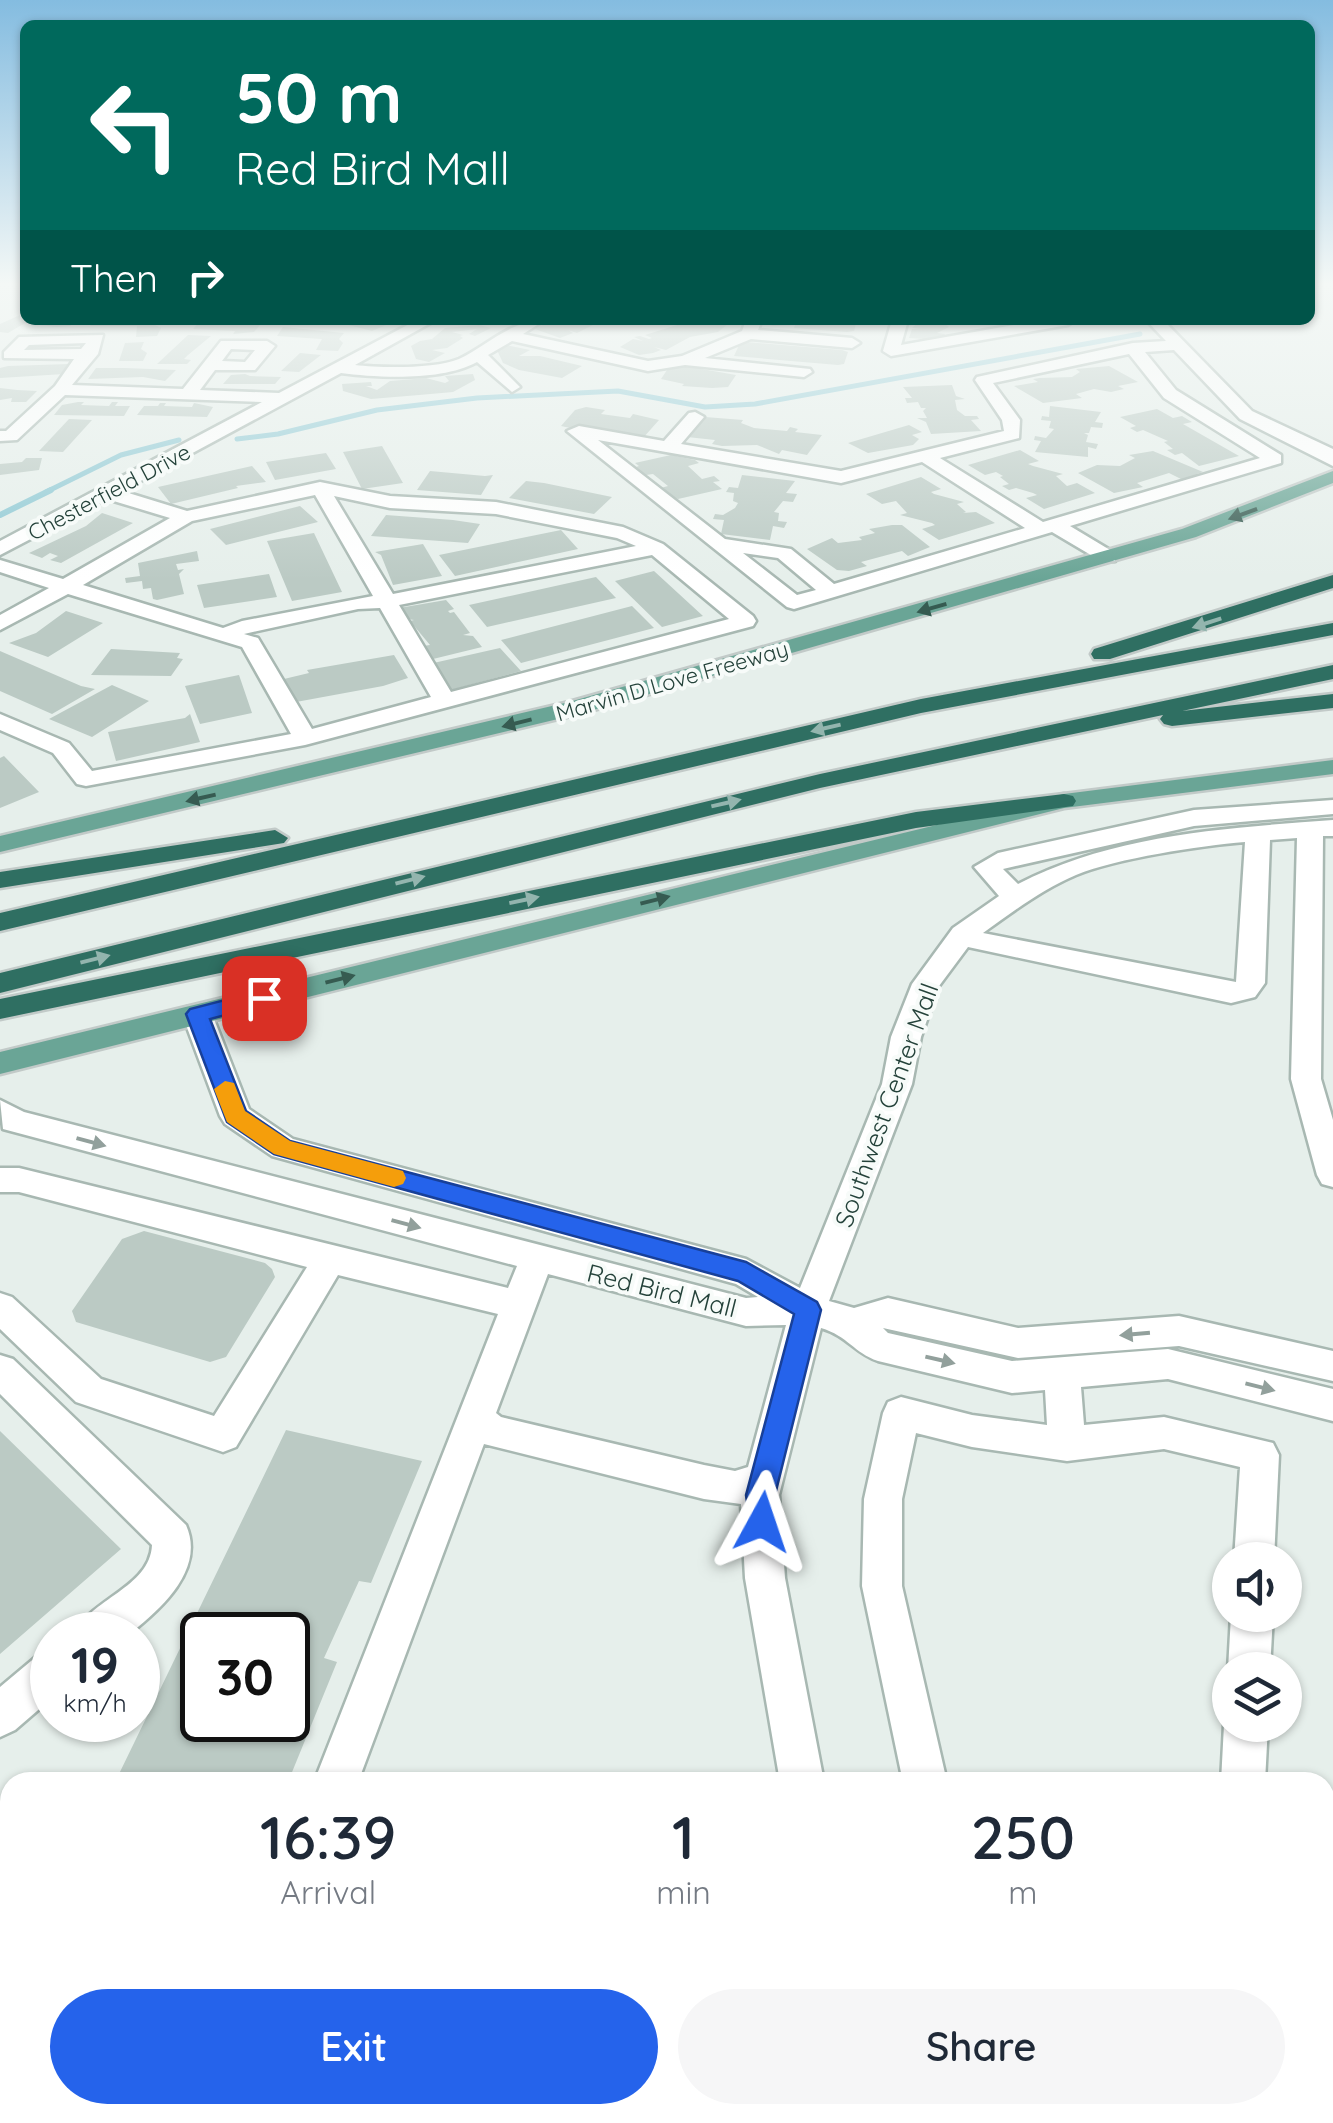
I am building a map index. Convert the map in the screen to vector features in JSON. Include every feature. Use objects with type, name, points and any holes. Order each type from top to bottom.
[{"type":"highway","points":[[921,706],[946,693],[1117,650],[1333,581]]},
{"type":"highway","points":[[0,922],[921,706],[1333,629]]},
{"type":"highway","points":[[0,982],[628,826],[1072,724],[1333,672]]},
{"type":"highway","points":[[1072,724],[1216,717],[1333,701]]},
{"type":"highway","points":[[0,1009],[916,820],[1064,801]]},
{"type":"highway","points":[[0,880],[358,825],[437,818]]},
{"type":"main road","name":"Marvin D Love Freeway","points":[[0,844],[576,708],[1188,534],[1333,477]]},
{"type":"main road","points":[[0,1063],[1064,801],[1333,766]]},
{"type":"street","points":[[0,436],[11,436],[68,381]]},
{"type":"street","points":[[188,394],[197,381]]},
{"type":"street","name":"Chesterfield Drive","points":[[0,549],[315,381]]},
{"type":"street","points":[[506,381],[512,387]]},
{"type":"street","points":[[984,381],[1012,420],[1013,434],[841,477],[576,431],[794,603],[1275,458],[1170,394],[1160,381]]},
{"type":"street","points":[[1215,381],[1258,423],[1329,454],[1333,461]]},
{"type":"street","points":[[61,390],[286,398]]},
{"type":"street","points":[[1233,399],[1333,442]]},
{"type":"street","points":[[0,414],[31,416]]},
{"type":"street","points":[[668,447],[694,417]]},
{"type":"street","points":[[924,456],[1040,529],[1108,557]]},
{"type":"street","points":[[320,488],[445,701]]},
{"type":"street","points":[[0,624],[186,517],[320,488],[390,502],[496,508],[623,533],[656,548],[746,621],[304,738],[86,779],[62,748],[1,722]]},
{"type":"street","points":[[107,492],[186,517]]},
{"type":"street","points":[[1040,529],[1080,565]]},
{"type":"street","points":[[720,544],[784,553],[831,592]]},
{"type":"street","points":[[226,636],[242,628],[319,611],[384,602],[656,548]]},
{"type":"street","points":[[0,566],[250,643],[304,738]]},
{"type":"street","points":[[1015,897],[987,868],[998,861],[1194,818],[1325,821],[1306,1079],[1333,1175]]},
{"type":"street","name":"Southwest Center Mall","points":[[800,1772],[765,1578],[760,1495],[808,1310],[898,1084],[906,1037],[926,984],[961,937],[1015,897],[1069,868],[1202,838],[1325,821]]},
{"type":"street","points":[[961,937],[1231,992],[1245,990],[1250,983],[1258,832]]},
{"type":"street","name":"Red Bird Mall","points":[[198,1014],[236,1116],[283,1148],[746,1272],[808,1310]]},
{"type":"street","name":"Red Bird Mall","points":[[0,1111],[14,1122],[746,1312],[808,1310]]},
{"type":"street","points":[[0,1180],[19,1180],[519,1305]]},
{"type":"street","points":[[0,1307],[90,1391],[224,1435],[330,1258]]},
{"type":"street","points":[[340,1772],[537,1258]]},
{"type":"street","points":[[808,1310],[854,1322],[878,1346],[1012,1377],[1168,1364],[1333,1405]]},
{"type":"street","points":[[854,1322],[888,1312],[1018,1344],[1179,1331],[1333,1366]]},
{"type":"street","points":[[0,1370],[172,1538],[174,1554],[156,1584],[123,1612]]},
{"type":"street","points":[[1062,1374],[1066,1444]]},
{"type":"street","points":[[922,1772],[882,1586],[883,1499],[900,1413],[972,1432],[1066,1444],[1164,1433],[1260,1455],[1255,1542]]},
{"type":"street","points":[[476,1417],[488,1429],[505,1434],[704,1482],[735,1488],[764,1480]]},
{"type":"street","points":[[0,1715],[30,1690]]},
{"type":"street","points":[[1244,1772],[1245,1742]]},
{"type":"building","points":[[226,381],[278,381],[275,384],[223,384]]},
{"type":"building","points":[[390,381],[473,381],[453,392],[371,399],[343,391],[342,384],[371,382],[372,386],[366,386],[377,390]]},
{"type":"building","points":[[671,381],[732,381],[728,387],[712,388]]},
{"type":"building","points":[[1038,382],[1138,382],[1118,386],[1124,389],[1111,392],[1094,389],[1076,394],[1082,398],[1043,403],[1014,386]]},
{"type":"building","points":[[952,385],[956,396],[965,399],[955,400],[957,410],[965,416],[977,416],[979,419],[971,420],[981,431],[931,434],[926,422],[917,418],[927,418],[923,411],[926,408],[918,402],[907,403],[905,398],[912,398],[903,387]]},
{"type":"building","points":[[0,388],[37,391],[26,402],[11,402],[12,398],[0,400]]},
{"type":"building","points":[[78,402],[109,406],[118,402],[115,406],[130,406],[124,416],[54,415],[62,405]]},
{"type":"building","points":[[160,403],[213,407],[207,417],[137,415],[144,406]]},
{"type":"building","points":[[1050,406],[1101,412],[1095,422],[1103,423],[1102,428],[1091,427],[1089,433],[1084,433],[1088,435],[1086,442],[1098,444],[1096,449],[1088,447],[1088,457],[1035,452],[1041,441],[1034,440],[1035,436],[1046,438],[1054,429],[1049,428],[1051,421],[1041,420],[1042,416],[1049,417]]},
{"type":"building","points":[[1157,409],[1173,418],[1182,416],[1192,422],[1183,424],[1239,456],[1199,466],[1182,453],[1175,455],[1167,450],[1173,449],[1164,442],[1168,441],[1143,430],[1137,432],[1130,428],[1136,426],[1120,417]]},
{"type":"building","points":[[575,410],[605,410],[601,414],[630,418],[633,414],[659,420],[643,438],[614,436],[618,431],[561,426]]},
{"type":"building","points":[[705,417],[743,420],[741,423],[754,428],[787,431],[790,427],[798,429],[795,432],[822,435],[807,455],[782,450],[779,454],[757,445],[722,446],[712,444],[715,440],[687,437]]},
{"type":"building","points":[[69,419],[92,420],[63,452],[39,451]]},
{"type":"building","points":[[909,425],[922,432],[912,435],[919,439],[913,445],[868,453],[848,443]]},
{"type":"building","points":[[382,446],[403,483],[362,489],[343,452]]},
{"type":"building","points":[[1020,450],[1039,461],[1028,464],[1063,474],[1056,476],[1067,486],[1077,483],[1095,493],[1044,509],[1026,498],[1037,495],[1016,488],[1009,490],[1002,486],[1009,484],[1000,477],[1003,476],[996,472],[985,475],[968,465]]},
{"type":"building","points":[[1153,451],[1203,472],[1197,474],[1203,477],[1187,482],[1169,473],[1137,483],[1143,487],[1114,493],[1078,473],[1097,465],[1120,466],[1135,458],[1129,455]]},
{"type":"building","points":[[326,453],[336,469],[275,480],[266,462]]},
{"type":"building","points":[[671,455],[695,460],[699,463],[688,466],[702,479],[714,476],[720,481],[713,482],[722,489],[678,499],[657,489],[668,486],[636,467],[639,466],[635,463]]},
{"type":"building","points":[[42,458],[39,470],[0,475],[0,464]]},
{"type":"building","points":[[252,466],[266,482],[171,504],[158,487]]},
{"type":"building","points":[[430,471],[493,475],[481,495],[417,490]]},
{"type":"building","points":[[742,475],[795,481],[786,493],[797,494],[793,502],[783,501],[774,512],[779,513],[778,521],[787,522],[784,528],[773,526],[770,540],[721,534],[724,520],[713,519],[715,514],[723,515],[735,508],[738,503],[733,501],[734,493],[726,492],[729,487],[738,488]]},
{"type":"building","points":[[921,477],[941,489],[931,492],[934,494],[964,502],[957,504],[966,512],[963,513],[976,512],[995,523],[939,540],[922,529],[935,525],[932,523],[900,515],[907,513],[896,501],[882,504],[866,494]]},
{"type":"building","points":[[526,481],[612,497],[594,514],[509,498]]},
{"type":"building","points":[[300,506],[318,522],[226,545],[210,529]]},
{"type":"building","points":[[102,513],[133,523],[61,563],[50,560],[58,556],[50,553],[42,558],[29,553],[86,526]]},
{"type":"building","points":[[386,515],[480,524],[468,543],[371,536]]},
{"type":"building","points":[[902,525],[930,547],[908,556],[902,551],[861,562],[867,566],[849,571],[837,570],[807,549],[832,538],[838,543],[862,540],[859,537],[875,533],[869,529]]},
{"type":"building","points":[[561,530],[578,549],[455,576],[439,555]]},
{"type":"building","points":[[314,533],[342,592],[292,601],[267,541]]},
{"type":"building","points":[[423,544],[442,576],[393,585],[381,555],[375,552]]},
{"type":"building","points":[[197,551],[199,561],[176,564],[178,570],[184,569],[179,574],[184,594],[157,600],[153,599],[151,588],[143,589],[142,581],[126,583],[125,578],[140,576],[138,563]]},
{"type":"building","points":[[654,571],[703,616],[662,627],[615,581]]},
{"type":"building","points":[[269,574],[277,597],[204,608],[197,585]]},
{"type":"building","points":[[596,577],[616,598],[487,627],[469,605]]},
{"type":"building","points":[[446,600],[454,609],[448,611],[454,612],[470,633],[463,635],[473,636],[482,647],[433,659],[423,646],[430,645],[410,621],[414,620],[399,608]]},
{"type":"building","points":[[632,606],[654,628],[521,663],[501,640]]},
{"type":"building","points":[[66,611],[103,623],[48,657],[9,643],[36,633]]},
{"type":"building","points":[[500,648],[521,671],[447,691],[429,664]]},
{"type":"building","points":[[111,649],[180,653],[177,658],[183,659],[171,676],[91,675]]},
{"type":"building","points":[[0,651],[95,689],[52,714],[0,691]]},
{"type":"building","points":[[394,655],[408,678],[383,686],[296,702],[284,679],[309,673],[307,670]]},
{"type":"building","points":[[239,675],[252,713],[200,724],[185,686]]},
{"type":"building","points":[[112,685],[149,701],[92,737],[49,719]]},
{"type":"building","points":[[190,714],[200,742],[116,761],[108,732]]},
{"type":"building","points":[[4,756],[39,792],[0,808],[0,758]]},
{"type":"building","points":[[144,1231],[265,1263],[272,1269],[275,1277],[226,1357],[210,1362],[76,1322],[72,1311],[122,1239]]},
{"type":"building","points":[[286,1430],[422,1461],[371,1583],[359,1581],[324,1658],[337,1662],[310,1728],[310,1612],[198,1612]]},
{"type":"building","points":[[0,1431],[121,1549],[48,1612],[30,1612],[30,1628],[0,1654]]},
{"type":"building","points":[[180,1648],[180,1742],[304,1742],[292,1772],[120,1772],[135,1742],[160,1742],[160,1690]]},
{"type":"waterway","points":[[237,439],[278,434],[377,410],[477,398],[618,391],[705,407],[755,404],[881,381]]},
{"type":"waterway","points":[[46,492],[121,455],[179,440]]},
{"type":"waterway","points":[[0,515],[51,490]]},
{"type":"slow traffic","points":[[225,1089],[236,1116],[283,1148],[394,1178]]},
{"type":"route","points":[[264,998],[198,1014],[236,1116],[283,1148],[746,1272],[808,1310],[760,1495],[762,1522]]}]
